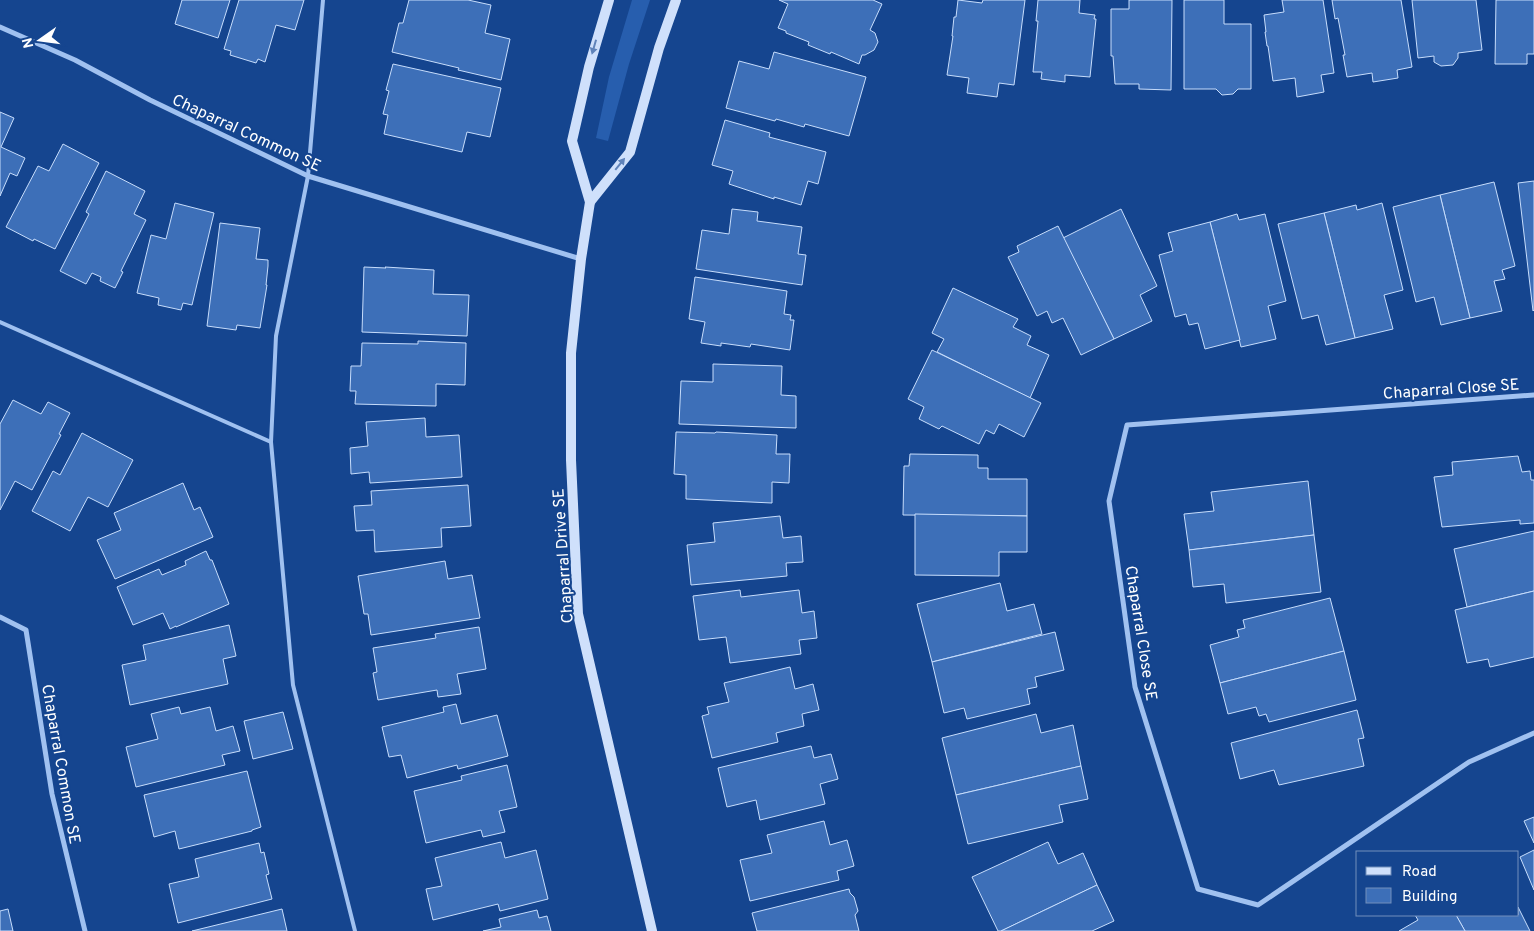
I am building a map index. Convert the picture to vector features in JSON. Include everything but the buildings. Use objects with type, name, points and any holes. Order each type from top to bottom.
[{"type":"street","name":"Chaparral Drive SE","points":[[609,0],[589,67],[572,141],[590,202],[581,259],[571,353],[571,460],[578,614],[652,931]]},
{"type":"street","name":"Chaparral Drive SE","points":[[590,202],[630,152],[659,48],[676,0]]},
{"type":"street","name":"Chaparral Common SE","points":[[0,27],[75,60],[150,100],[308,176],[581,259]]},
{"type":"street","name":"Chaparral Close SE","points":[[1534,395],[1127,425],[1109,501],[1135,687],[1198,889],[1258,905],[1470,762],[1534,733]]},
{"type":"street","name":"Chaparral Common SE","points":[[0,617],[26,630],[52,794],[85,931]]},
{"type":"lane","points":[[323,0],[308,176],[276,336],[271,442],[293,685],[355,931]]},
{"type":"lane","points":[[0,322],[271,442]]},
{"type":"shaded area","points":[[632,0],[650,0],[629,64],[608,141],[596,138],[609,77]]}]
